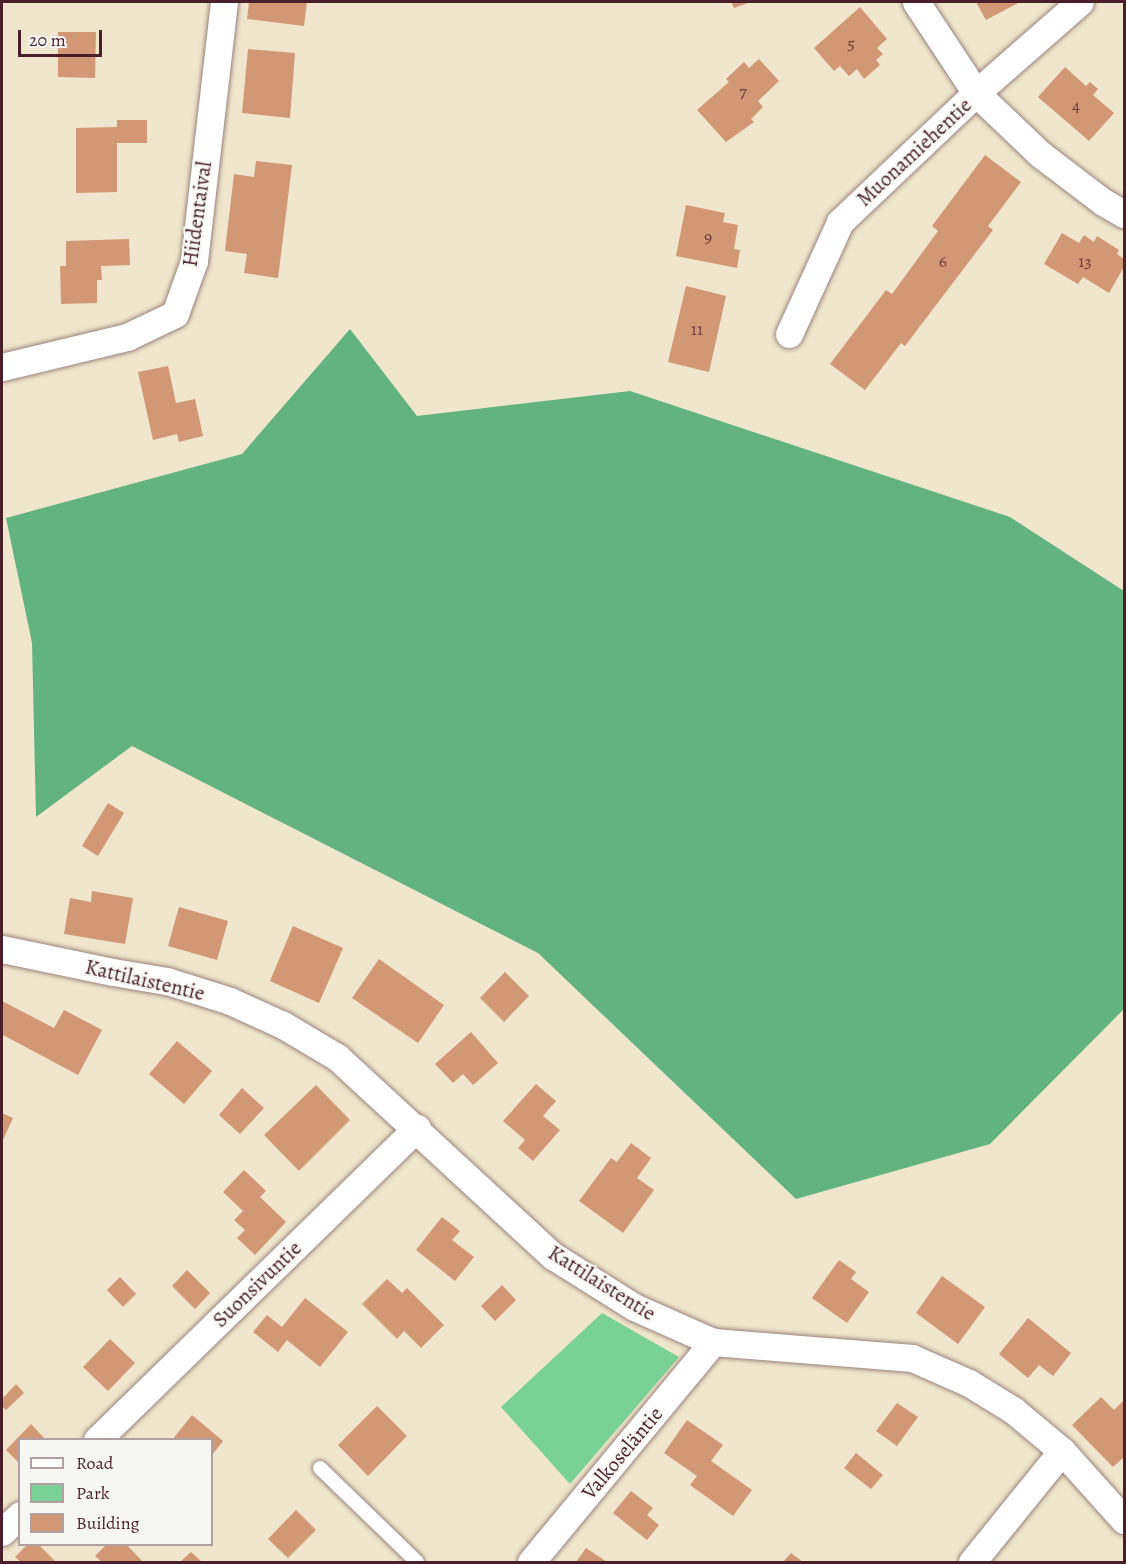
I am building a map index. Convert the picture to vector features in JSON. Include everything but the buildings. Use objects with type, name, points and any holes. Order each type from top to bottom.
[{"type":"street","name":"Hiidentaival","points":[[2,367],[127,337],[175,314],[194,261],[224,2]]},
{"type":"street","points":[[916,2],[976,93],[1040,154],[1103,202],[1125,214]]},
{"type":"street","name":"Muonamiehentie","points":[[789,334],[840,222],[976,93],[1080,2]]},
{"type":"street","name":"Kattilaistentie","points":[[2,949],[167,981],[230,1001],[283,1025],[337,1057],[417,1128],[553,1256],[634,1307],[712,1342],[912,1358],[969,1383],[1004,1405],[1062,1451],[1125,1520]]},
{"type":"street","name":"Suonsivuntie","points":[[99,1438],[417,1128]]},
{"type":"street","name":"Valkoseläntie","points":[[531,1563],[712,1342]]},
{"type":"street","points":[[972,1563],[1062,1451]]},
{"type":"street","points":[[2,1532],[18,1517]]},
{"type":"lane","points":[[320,1468],[417,1563]]},
{"type":"green space","points":[[350,329],[417,416],[630,391],[1010,517],[1124,591],[1124,1009],[990,1144],[796,1199],[538,953],[132,746],[36,817],[32,643],[6,518],[242,454]]},
{"type":"green space","points":[[602,1313],[679,1357],[570,1484],[501,1407]]}]
